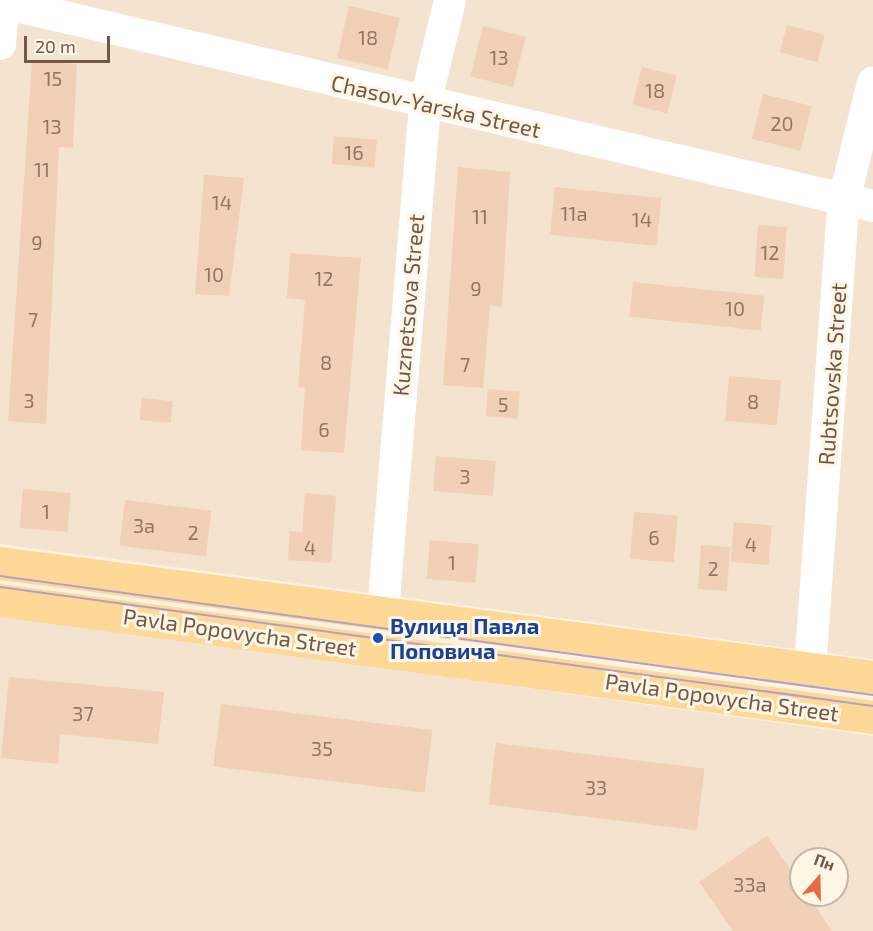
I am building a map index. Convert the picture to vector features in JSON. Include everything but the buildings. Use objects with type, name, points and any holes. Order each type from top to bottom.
[{"type":"main road","name":"Pavla Popovycha Street","points":[[0,563],[873,677]]},
{"type":"main road","name":"Pavla Popovycha Street","points":[[0,600],[873,717]]},
{"type":"street","name":"Kuznetsova Street","points":[[383,612],[425,104],[450,0]]},
{"type":"street","name":"Chasov-Yarska Street","points":[[2,2],[425,104],[859,203]]},
{"type":"street","points":[[0,44],[2,2]]},
{"type":"street","name":"Rubtsovska Street","points":[[810,669],[873,83]]},
{"type":"shaded area","points":[[0,0],[873,0],[873,659],[0,544]]},
{"type":"shaded area","points":[[0,615],[873,736],[873,931],[0,931]]},
{"type":"tram line","points":[[0,576],[873,695]]},
{"type":"tram line","points":[[0,587],[873,706]]},
{"type":"place","name":"Вулиця Павла Поповича","points":[[378,638]]}]
